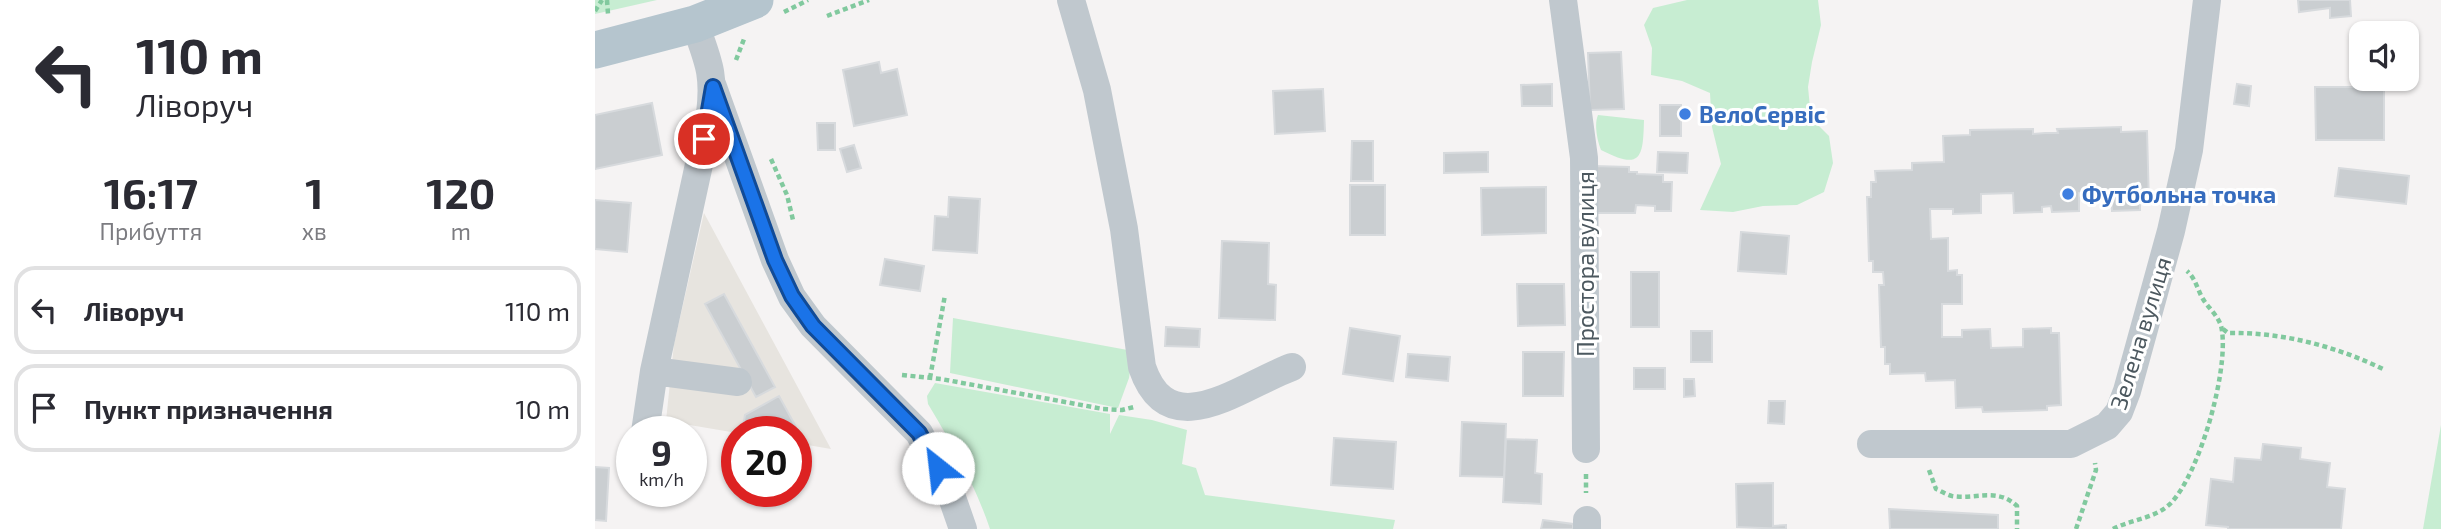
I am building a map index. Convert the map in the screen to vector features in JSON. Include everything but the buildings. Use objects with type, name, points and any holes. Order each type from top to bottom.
[{"type":"main road","points":[[595,50],[695,24],[750,16]]},
{"type":"street","points":[[1071,0],[1097,90],[1124,229],[1142,367],[1147,381],[1156,394],[1169,403],[1188,409],[1213,403],[1292,367]]},
{"type":"street","name":"Простора вулиця","points":[[1563,0],[1584,159],[1586,449]]},
{"type":"street","name":"Зелена вулиця","points":[[1871,444],[2071,444],[2092,436],[2107,426],[2119,412],[2163,261],[2189,150],[2207,0]]},
{"type":"street","points":[[647,416],[654,371],[710,114],[713,87],[711,69],[695,24]]},
{"type":"street","points":[[713,87],[775,260],[792,296],[813,326],[919,433],[948,485],[963,529]]},
{"type":"street","points":[[654,371],[738,382]]},
{"type":"path","points":[[595,11],[605,0]]},
{"type":"path","points":[[605,0],[608,15]]},
{"type":"path","points":[[827,16],[869,0]]},
{"type":"path","points":[[735,63],[750,16]]},
{"type":"path","points":[[768,152],[787,195],[796,231]]},
{"type":"path","points":[[2163,261],[2189,272],[2228,332],[2269,333],[2331,348],[2383,369]]},
{"type":"path","points":[[930,378],[945,295]]},
{"type":"path","points":[[2113,529],[2128,521],[2147,518],[2161,511],[2180,491],[2198,454],[2212,412],[2221,375],[2223,328]]},
{"type":"path","points":[[890,374],[930,378],[1103,410],[1136,407],[1156,394]]},
{"type":"path","points":[[2076,529],[2096,470],[2092,436]]},
{"type":"path","points":[[1925,444],[1929,475],[1936,489],[1951,496],[2008,498],[2017,506],[2017,529]]},
{"type":"path","points":[[1586,449],[1587,524]]},
{"type":"shaded area","points":[[704,213],[831,449],[812,446],[812,416],[721,416],[721,430],[707,428],[707,416],[667,416],[674,344]]},
{"type":"green space","points":[[595,0],[657,0],[595,14]]},
{"type":"green space","points":[[1687,0],[1818,0],[1821,25],[1808,87],[1811,118],[1829,136],[1833,163],[1824,192],[1797,205],[1763,206],[1733,212],[1700,210],[1721,164],[1712,127],[1710,93],[1682,81],[1651,75],[1652,48],[1644,25],[1653,8]]},
{"type":"green space","points":[[1598,115],[1644,120],[1643,143],[1637,157],[1625,159],[1601,150],[1596,132]]},
{"type":"green space","points":[[953,318],[1133,351],[1129,378],[1118,408],[950,373]]},
{"type":"green space","points":[[935,383],[1110,414],[1110,434],[1119,415],[1152,420],[1187,430],[1182,464],[1196,468],[1205,495],[1395,520],[1393,529],[990,529],[970,480],[928,404],[927,396]]},
{"type":"green space","points":[[2441,425],[2441,529],[2423,529]]},
{"type":"place","name":"ВелоСервіс","points":[[1685,114]]},
{"type":"place","name":"Футбольна точка","points":[[2068,194]]},
{"type":"route","points":[[704,139],[713,87],[775,260],[792,296],[813,326],[919,433],[938,468]]}]
